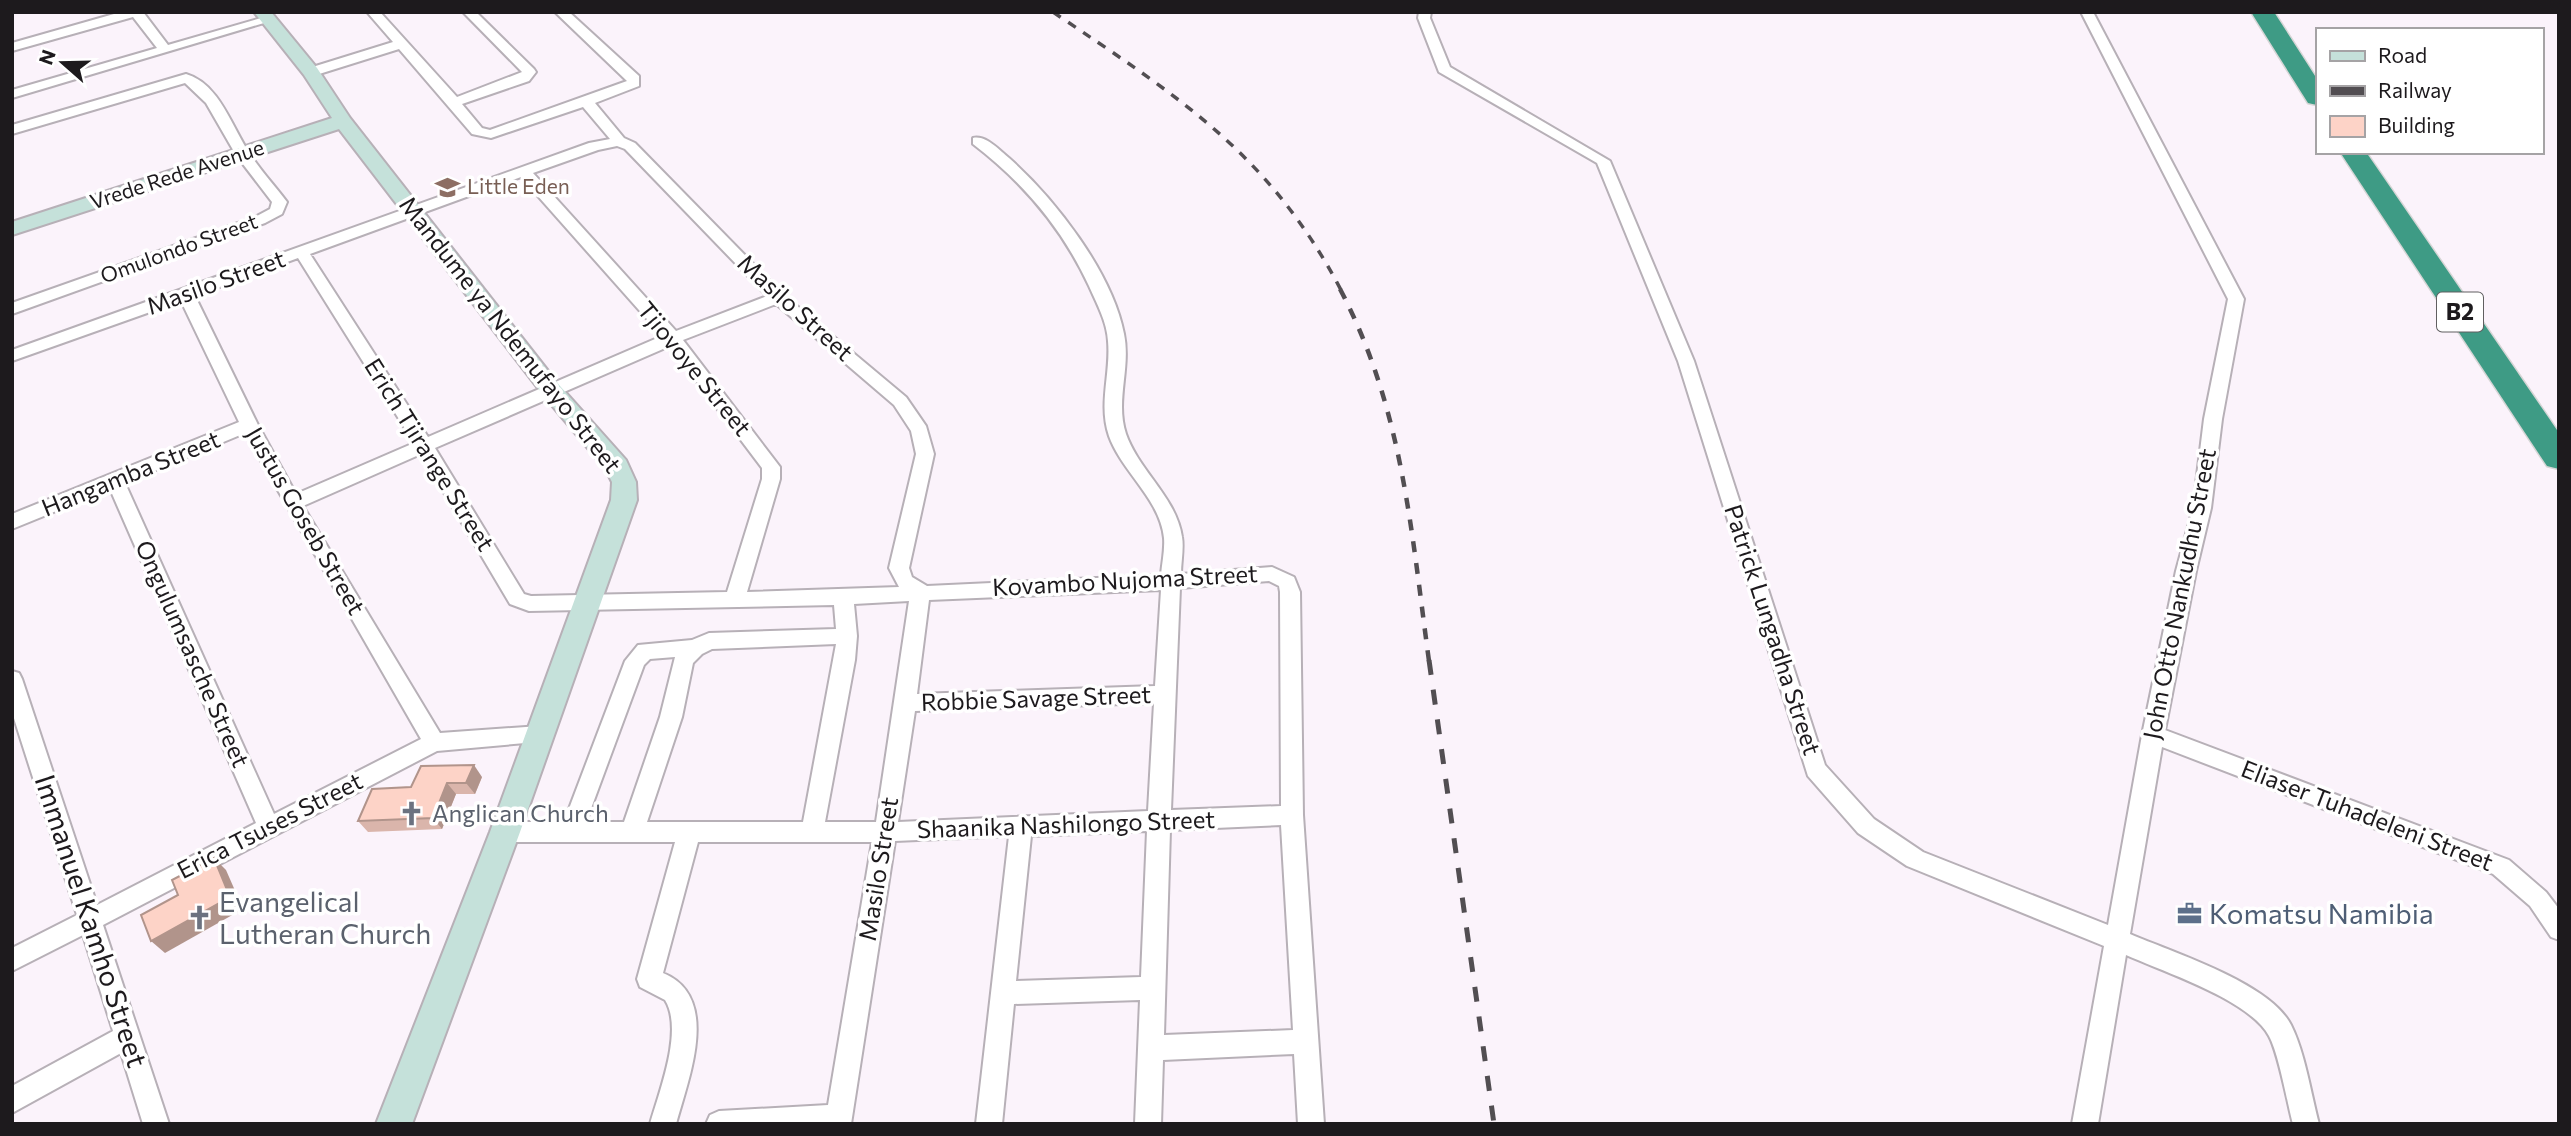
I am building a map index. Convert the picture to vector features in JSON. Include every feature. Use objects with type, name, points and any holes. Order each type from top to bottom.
[{"type":"highway","points":[[2262,12],[2316,96]]},
{"type":"highway","name":"B2","points":[[2354,154],[2559,458]]},
{"type":"street","points":[[12,47],[136,12],[164,49]]},
{"type":"street","points":[[373,12],[477,131],[484,134],[491,134],[630,86],[634,79],[561,12]]},
{"type":"street","points":[[454,102],[524,78],[529,72],[469,12]]},
{"type":"street","name":"Patrick Lungadha Street","points":[[1425,12],[1424,18],[1444,69],[1603,161],[1686,361],[1816,770],[1866,826],[1915,859],[2115,939],[2243,995],[2267,1013],[2281,1031],[2306,1124]]},
{"type":"street","name":"John Otto Nankudhu Street","points":[[2085,1124],[2115,939],[2153,735],[2186,571],[2202,508],[2213,419],[2236,299],[2087,12]]},
{"type":"street","points":[[12,130],[36,105],[164,49],[265,16]]},
{"type":"street","name":"Mandume ya Ndemufayo Street","points":[[265,16],[311,72],[343,121],[552,391],[617,466],[624,482],[624,500],[540,736],[394,1124]]},
{"type":"street","points":[[311,72],[400,44]]},
{"type":"street","points":[[12,94],[36,105],[186,78],[193,81],[218,111],[242,153]]},
{"type":"street","points":[[586,102],[619,141]]},
{"type":"street","name":"Vrede Rede Avenue","points":[[12,229],[343,121]]},
{"type":"street","name":"Masilo Street","points":[[12,356],[593,146],[619,141],[630,146],[778,298],[900,401],[920,430],[925,454],[899,568],[904,581],[920,591],[906,704],[839,1120]]},
{"type":"street","points":[[978,141],[1019,175],[1061,220],[1085,258],[1111,315],[1117,346],[1110,404],[1118,435],[1127,457],[1160,499],[1169,517],[1173,538],[1159,819],[1149,1124]]},
{"type":"street","name":"Omulondo Street","points":[[12,309],[260,220],[277,211],[280,202],[242,153]]},
{"type":"street","name":"Tjiovoye Street","points":[[524,172],[673,338],[771,467],[771,479],[735,599]]},
{"type":"street","name":"Erich Tjirange Street","points":[[302,253],[425,445],[517,599],[529,604],[586,603]]},
{"type":"street","name":"Justus Goseb Street","points":[[186,294],[249,425],[292,503],[434,742]]},
{"type":"street","points":[[292,503],[673,338],[778,298]]},
{"type":"street","name":"Hangamba Street","points":[[12,522],[249,425]]},
{"type":"street","name":"Ongulumsasche Street","points":[[115,481],[268,826]]},
{"type":"street","name":"Kovambo Nujoma Street","points":[[586,603],[843,597],[920,591],[1170,582],[1272,574],[1287,582],[1290,592],[1292,815],[1311,1124]]},
{"type":"street","points":[[812,833],[845,660],[847,636],[843,597]]},
{"type":"street","points":[[632,833],[671,717],[684,660],[695,648],[709,641],[847,636]]},
{"type":"street","points":[[572,833],[635,660],[645,651],[695,648]]},
{"type":"street","name":"Immanuel Kamho Street","points":[[12,679],[92,918],[156,1124]]},
{"type":"street","name":"Robbie Savage Street","points":[[906,704],[1166,694]]},
{"type":"street","name":"Eliaser Tuhadeleni Street","points":[[2153,735],[2501,867],[2538,899],[2559,929]]},
{"type":"street","name":"Erica Tsuses Street","points":[[12,960],[434,742],[540,736]]},
{"type":"street","name":"Shaanika Nashilongo Street","points":[[505,832],[884,832],[1292,815]]},
{"type":"street","points":[[989,1124],[1021,826]]},
{"type":"street","points":[[663,1124],[684,1032],[682,1007],[676,993],[649,979],[689,833]]},
{"type":"street","points":[[1002,993],[1154,988]]},
{"type":"street","points":[[12,1100],[128,1036]]},
{"type":"street","points":[[1153,1048],[1305,1041]]},
{"type":"street","points":[[719,1124],[839,1120]]},
{"type":"building","points":[[474,765],[466,783],[447,783],[433,818],[358,821],[372,789],[411,787],[421,766]]},
{"type":"building","points":[[214,858],[230,897],[151,941],[141,915],[178,895],[172,880]]},
{"type":"railway","points":[[1053,12],[1180,101],[1217,131],[1283,201],[1313,242],[1341,290]]},
{"type":"railway","points":[[1340,289],[1378,379],[1391,425],[1410,517],[1429,661]]},
{"type":"railway","points":[[1429,660],[1494,1124]]},
{"type":"place","name":"Little Eden","points":[[447,187]]},
{"type":"place","name":"Anglican Church","points":[[412,814]]},
{"type":"place","name":"Komatsu Namibia","points":[[2189,914]]},
{"type":"place","name":"Evangelical Lutheran Church","points":[[199,918]]}]
